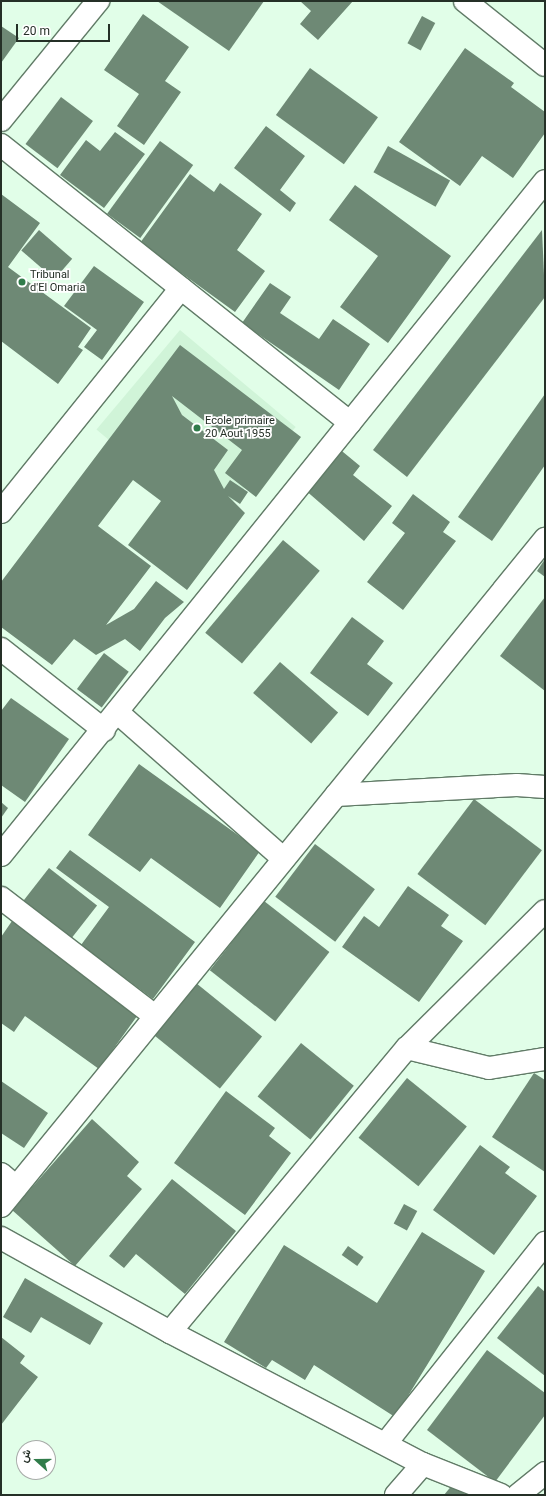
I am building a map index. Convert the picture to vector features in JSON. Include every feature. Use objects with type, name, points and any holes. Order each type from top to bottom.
[{"type":"street","points":[[1,120],[98,1]]},
{"type":"street","points":[[468,2],[545,65]]},
{"type":"street","points":[[1,145],[350,423]]},
{"type":"street","points":[[1,856],[545,181]]},
{"type":"street","points":[[1,512],[181,288]]},
{"type":"street","points":[[1,1206],[8,1181],[155,1016],[545,540]]},
{"type":"street","points":[[1,649],[104,730]]},
{"type":"street","points":[[117,712],[284,859]]},
{"type":"street","points":[[336,795],[517,785],[545,787]]},
{"type":"street","points":[[1,898],[155,1016]]},
{"type":"street","points":[[170,1332],[407,1048],[545,911]]},
{"type":"street","points":[[407,1048],[489,1068],[545,1059]]},
{"type":"street","points":[[1,1238],[170,1332],[386,1443],[423,1464],[501,1495]]},
{"type":"street","points":[[386,1443],[545,1243]]},
{"type":"street","points":[[396,1495],[423,1464]]},
{"type":"street","points":[[518,1495],[545,1473]]},
{"type":"shaded area","name":"Ecole primaire 20 Aout 1955","points":[[180,330],[296,427],[212,527],[96,430]]},
{"type":"building","points":[[157,1],[264,1],[229,51]]},
{"type":"building","points":[[300,1],[353,1],[318,40],[300,24],[311,11]]},
{"type":"building","points":[[143,14],[189,47],[165,81],[181,92],[144,145],[117,126],[139,94],[104,70]]},
{"type":"building","points":[[422,16],[435,23],[421,50],[407,43]]},
{"type":"building","points":[[1,26],[19,38],[1,63]]},
{"type":"building","points":[[465,48],[514,83],[511,87],[545,112],[545,133],[513,178],[482,156],[460,186],[399,142]]},
{"type":"building","points":[[310,68],[378,117],[344,164],[276,115]]},
{"type":"building","points":[[61,97],[93,121],[57,168],[25,144]]},
{"type":"building","points":[[266,126],[305,156],[280,190],[296,203],[290,212],[234,168]]},
{"type":"building","points":[[115,132],[145,154],[104,208],[60,175],[86,140],[100,151]]},
{"type":"building","points":[[160,141],[193,165],[140,238],[107,214]]},
{"type":"building","points":[[388,146],[450,180],[436,207],[373,172]]},
{"type":"building","points":[[190,174],[214,192],[220,183],[262,214],[237,250],[265,271],[235,312],[140,243]]},
{"type":"building","points":[[355,185],[451,256],[388,343],[340,307],[378,256],[329,220]]},
{"type":"building","points":[[1,194],[40,223],[8,267],[91,328],[78,347],[83,350],[58,384],[1,341]]},
{"type":"building","points":[[39,230],[72,259],[54,279],[21,250]]},
{"type":"building","points":[[542,230],[545,297],[407,477],[373,450]]},
{"type":"building","points":[[94,266],[144,302],[102,360],[84,347],[97,330],[64,306]]},
{"type":"building","points":[[270,283],[291,297],[280,313],[319,339],[333,319],[370,344],[339,390],[242,323]]},
{"type":"building","points":[[180,345],[301,437],[256,497],[225,473],[242,450],[172,396],[182,415],[228,450],[214,470],[224,489],[230,480],[248,492],[240,504],[228,496],[245,513],[187,590],[128,545],[161,501],[133,480],[98,526],[151,566],[106,625],[134,609],[156,581],[184,602],[165,618],[140,651],[125,639],[96,655],[74,639],[52,665],[1,627],[1,582]]},
{"type":"building","points":[[545,394],[545,465],[492,541],[458,517]]},
{"type":"building","points":[[337,447],[360,466],[353,475],[392,506],[364,541],[304,489]]},
{"type":"building","points":[[413,494],[450,522],[443,532],[456,541],[403,610],[367,582],[405,533],[392,523]]},
{"type":"building","points":[[283,540],[320,571],[242,664],[205,633]]},
{"type":"building","points":[[545,559],[545,577],[537,571]]},
{"type":"building","points":[[545,597],[545,691],[500,656]]},
{"type":"building","points":[[352,617],[384,641],[367,664],[393,683],[368,716],[310,673]]},
{"type":"building","points":[[104,653],[129,672],[102,708],[77,689]]},
{"type":"building","points":[[280,662],[338,713],[311,743],[253,693]]},
{"type":"building","points":[[11,698],[69,739],[25,802],[1,785],[1,711]]},
{"type":"building","points":[[139,764],[260,851],[220,908],[151,858],[140,872],[88,835]]},
{"type":"building","points":[[474,799],[542,850],[485,925],[417,874]]},
{"type":"building","points":[[1,802],[8,808],[1,818]]},
{"type":"building","points":[[315,844],[375,889],[335,942],[275,897]]},
{"type":"building","points":[[70,850],[195,942],[153,999],[81,945],[109,907],[56,868]]},
{"type":"building","points":[[49,868],[97,906],[69,942],[21,904]]},
{"type":"building","points":[[408,886],[449,915],[441,926],[463,941],[419,1002],[342,947],[364,916],[379,927]]},
{"type":"building","points":[[264,901],[329,952],[275,1021],[210,970]]},
{"type":"building","points":[[12,921],[140,1012],[99,1069],[25,1016],[14,1032],[1,1023],[1,937]]},
{"type":"building","points":[[196,983],[262,1036],[220,1089],[154,1035]]},
{"type":"building","points":[[301,1043],[354,1086],[310,1139],[258,1097]]},
{"type":"building","points":[[534,1073],[545,1080],[545,1172],[492,1137]]},
{"type":"building","points":[[407,1078],[467,1126],[418,1186],[359,1138]]},
{"type":"building","points":[[1,1081],[48,1113],[24,1148],[1,1133]]},
{"type":"building","points":[[226,1091],[275,1128],[269,1136],[291,1153],[245,1215],[174,1163]]},
{"type":"building","points":[[92,1119],[139,1162],[127,1176],[142,1189],[75,1266],[12,1210]]},
{"type":"building","points":[[480,1145],[510,1167],[505,1173],[537,1196],[494,1255],[433,1210]]},
{"type":"building","points":[[172,1179],[236,1231],[185,1294],[136,1254],[124,1268],[109,1256]]},
{"type":"building","points":[[404,1204],[417,1211],[407,1230],[394,1223]]},
{"type":"building","points":[[422,1232],[485,1271],[395,1417],[314,1365],[305,1380],[272,1360],[266,1368],[224,1342],[284,1245],[377,1303]]},
{"type":"building","points":[[348,1246],[364,1257],[357,1266],[342,1255]]},
{"type":"building","points":[[25,1278],[103,1323],[90,1345],[41,1317],[31,1333],[3,1317]]},
{"type":"building","points":[[538,1286],[545,1292],[545,1376],[497,1338]]},
{"type":"building","points":[[1,1337],[25,1356],[20,1363],[38,1377],[1,1425]]},
{"type":"building","points":[[487,1350],[545,1393],[545,1415],[495,1482],[427,1430]]},
{"type":"building","points":[[453,1484],[466,1495],[444,1495]]},
{"type":"place","name":"Tribunal d'El Omaria","points":[[22,282]]},
{"type":"place","name":"Ecole primaire 20 Aout 1955","points":[[197,428]]}]
